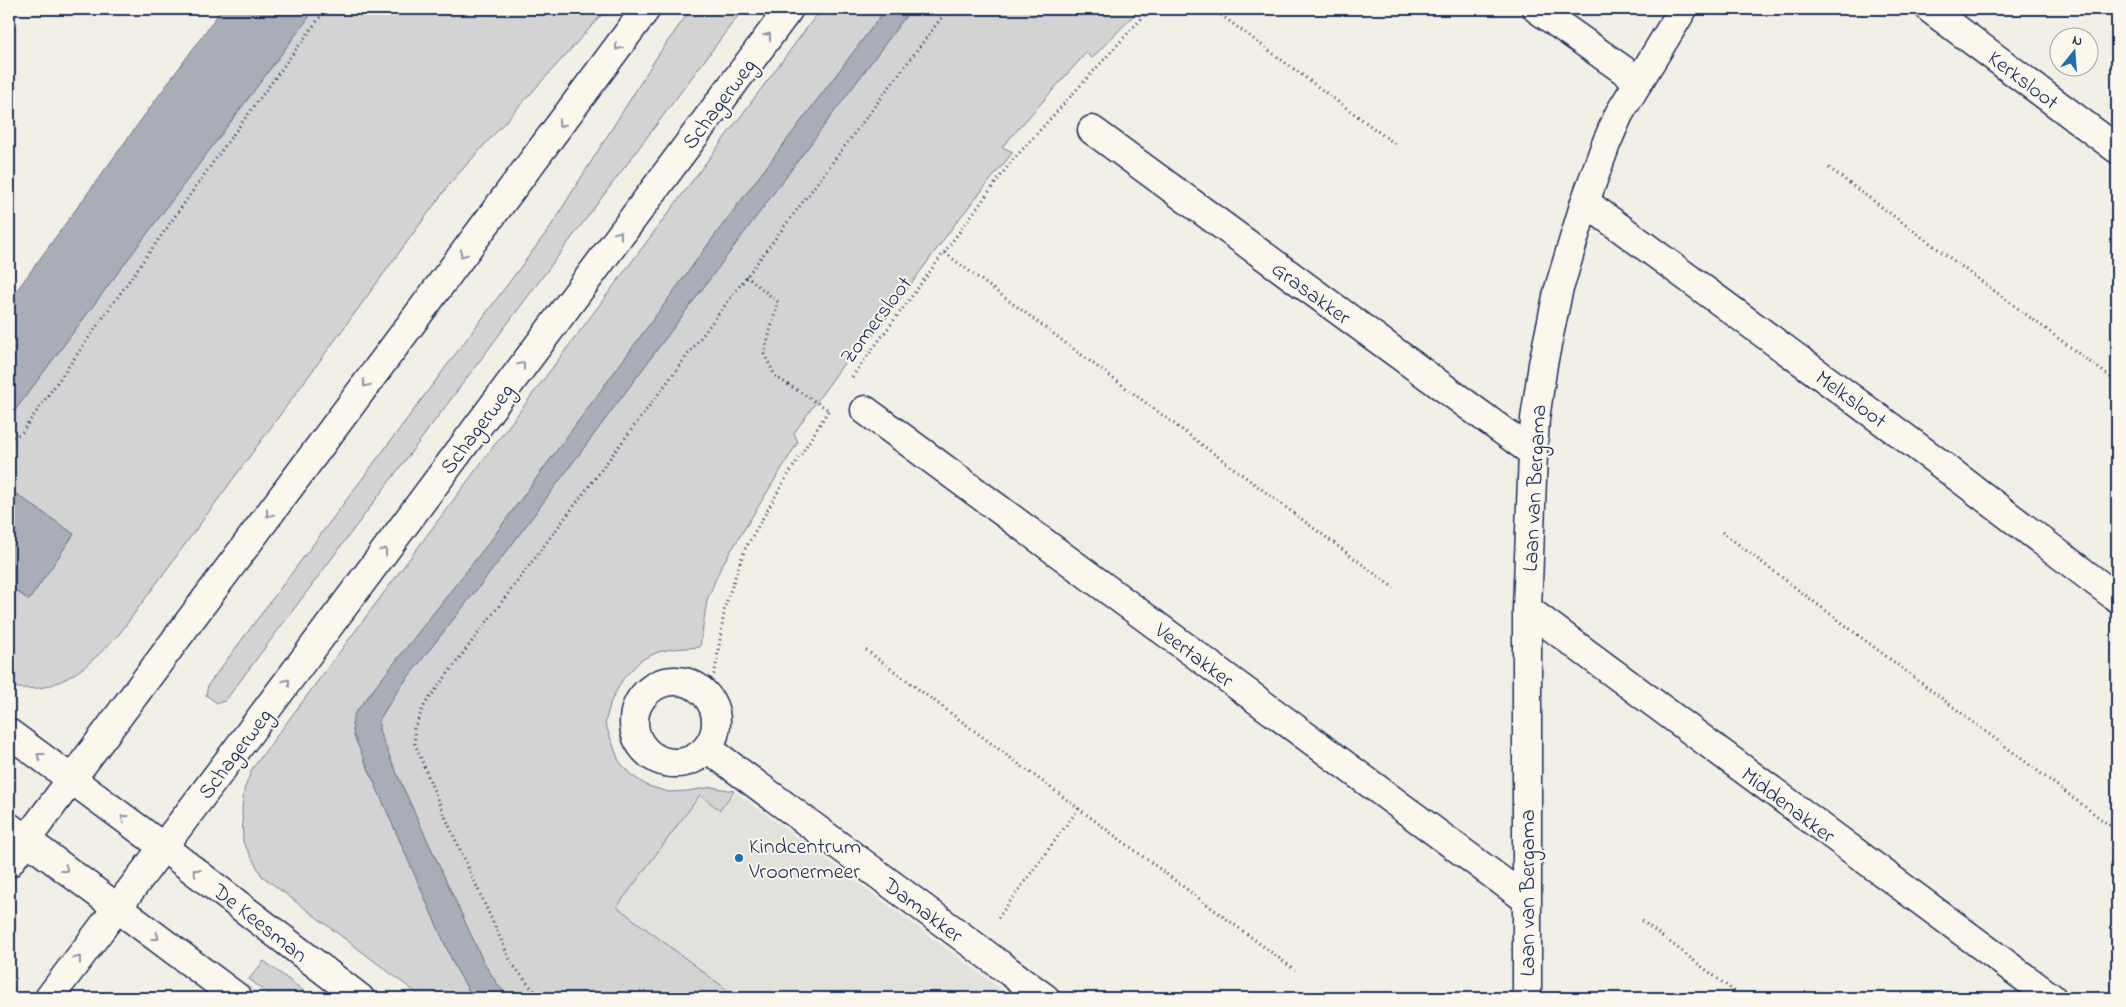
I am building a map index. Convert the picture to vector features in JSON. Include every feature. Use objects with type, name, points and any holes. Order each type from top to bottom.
[{"type":"street","points":[[9,862],[17,833],[71,779],[646,9]]},
{"type":"street","name":"Schagerweg","points":[[49,998],[789,9]]},
{"type":"street","points":[[1537,9],[1639,81]]},
{"type":"street","name":"Laan van Bergama","points":[[1527,998],[1527,609],[1532,453],[1542,373],[1554,310],[1585,202],[1606,144],[1619,114],[1682,9]]},
{"type":"street","name":"Kerksloot","points":[[1930,9],[2117,149]]},
{"type":"street","name":"Grasakker","points":[[1092,130],[1532,453]]},
{"type":"street","name":"Melksloot","points":[[1585,202],[1934,459],[2117,598]]},
{"type":"street","name":"Veertakker","points":[[864,410],[1526,899]]},
{"type":"street","name":"Middenakker","points":[[1527,609],[2052,998]]},
{"type":"street","points":[[678,680],[692,684],[704,692],[713,708],[716,726],[708,748],[697,758],[684,763],[669,764],[656,760],[644,750],[636,739],[633,725],[634,711],[641,698],[651,688],[664,682],[678,680]]},
{"type":"street","points":[[9,732],[163,847]]},
{"type":"street","name":"Damakker","points":[[708,748],[1045,998]]},
{"type":"street","points":[[17,833],[238,998]]},
{"type":"street","name":"De Keesman","points":[[163,847],[360,998]]},
{"type":"path","points":[[9,440],[22,432],[229,140],[326,9]]},
{"type":"path","points":[[542,998],[511,962],[438,802],[415,744],[414,729],[425,704],[948,9]]},
{"type":"path","name":"Zomersloot","points":[[851,378],[1011,162],[1150,9]]},
{"type":"path","points":[[1213,9],[1395,144]]},
{"type":"path","points":[[1829,168],[2117,382]]},
{"type":"path","points":[[944,253],[1394,588]]},
{"type":"path","points":[[746,276],[778,302],[764,354],[776,377],[829,410]]},
{"type":"path","points":[[704,692],[715,672],[725,606],[745,549],[834,402]]},
{"type":"path","points":[[1722,532],[2117,831]]},
{"type":"path","points":[[866,650],[1296,970]]},
{"type":"path","points":[[976,947],[1079,808]]},
{"type":"path","points":[[1642,921],[1743,998]]},
{"type":"shaded area","points":[[222,9],[315,9],[13,413],[9,414],[9,301]]},
{"type":"shaded area","points":[[315,9],[607,9],[451,182],[120,633],[86,666],[66,679],[40,688],[9,687],[9,586],[29,600],[74,534],[9,489],[9,414],[13,413]]},
{"type":"shaded area","points":[[691,9],[743,9],[225,701],[217,703],[206,695],[208,685],[549,229],[658,55]]},
{"type":"shaded area","points":[[821,9],[886,9],[721,227],[491,540],[355,713],[352,724],[354,736],[455,967],[473,998],[423,998],[262,876],[243,842],[242,809],[244,790],[252,769]]},
{"type":"shaded area","points":[[886,9],[911,9],[507,551],[398,690],[379,720],[379,731],[400,781],[484,963],[498,985],[510,998],[473,998],[455,967],[354,736],[352,724],[355,713],[491,540],[721,227]]},
{"type":"shaded area","points":[[911,9],[1140,9],[1092,58],[1086,53],[1002,147],[1013,152],[955,224],[873,336],[865,334],[794,433],[798,442],[721,567],[707,600],[700,647],[658,652],[641,660],[623,679],[611,701],[605,723],[619,761],[631,775],[648,786],[669,792],[712,787],[734,791],[720,810],[700,795],[617,907],[738,998],[510,998],[498,985],[484,963],[400,781],[379,731],[379,720],[398,690],[507,551]]},
{"type":"shaded area","points":[[9,489],[74,534],[29,600],[9,586]]},
{"type":"shaded area","name":"Kindcentrum Vroonermeer","points":[[734,791],[1013,998],[738,998],[616,907],[701,795],[720,810]]},
{"type":"shaded area","points":[[264,961],[313,998],[274,998],[249,979]]},
{"type":"place","name":"Kindcentrum Vroonermeer","points":[[739,858]]}]
